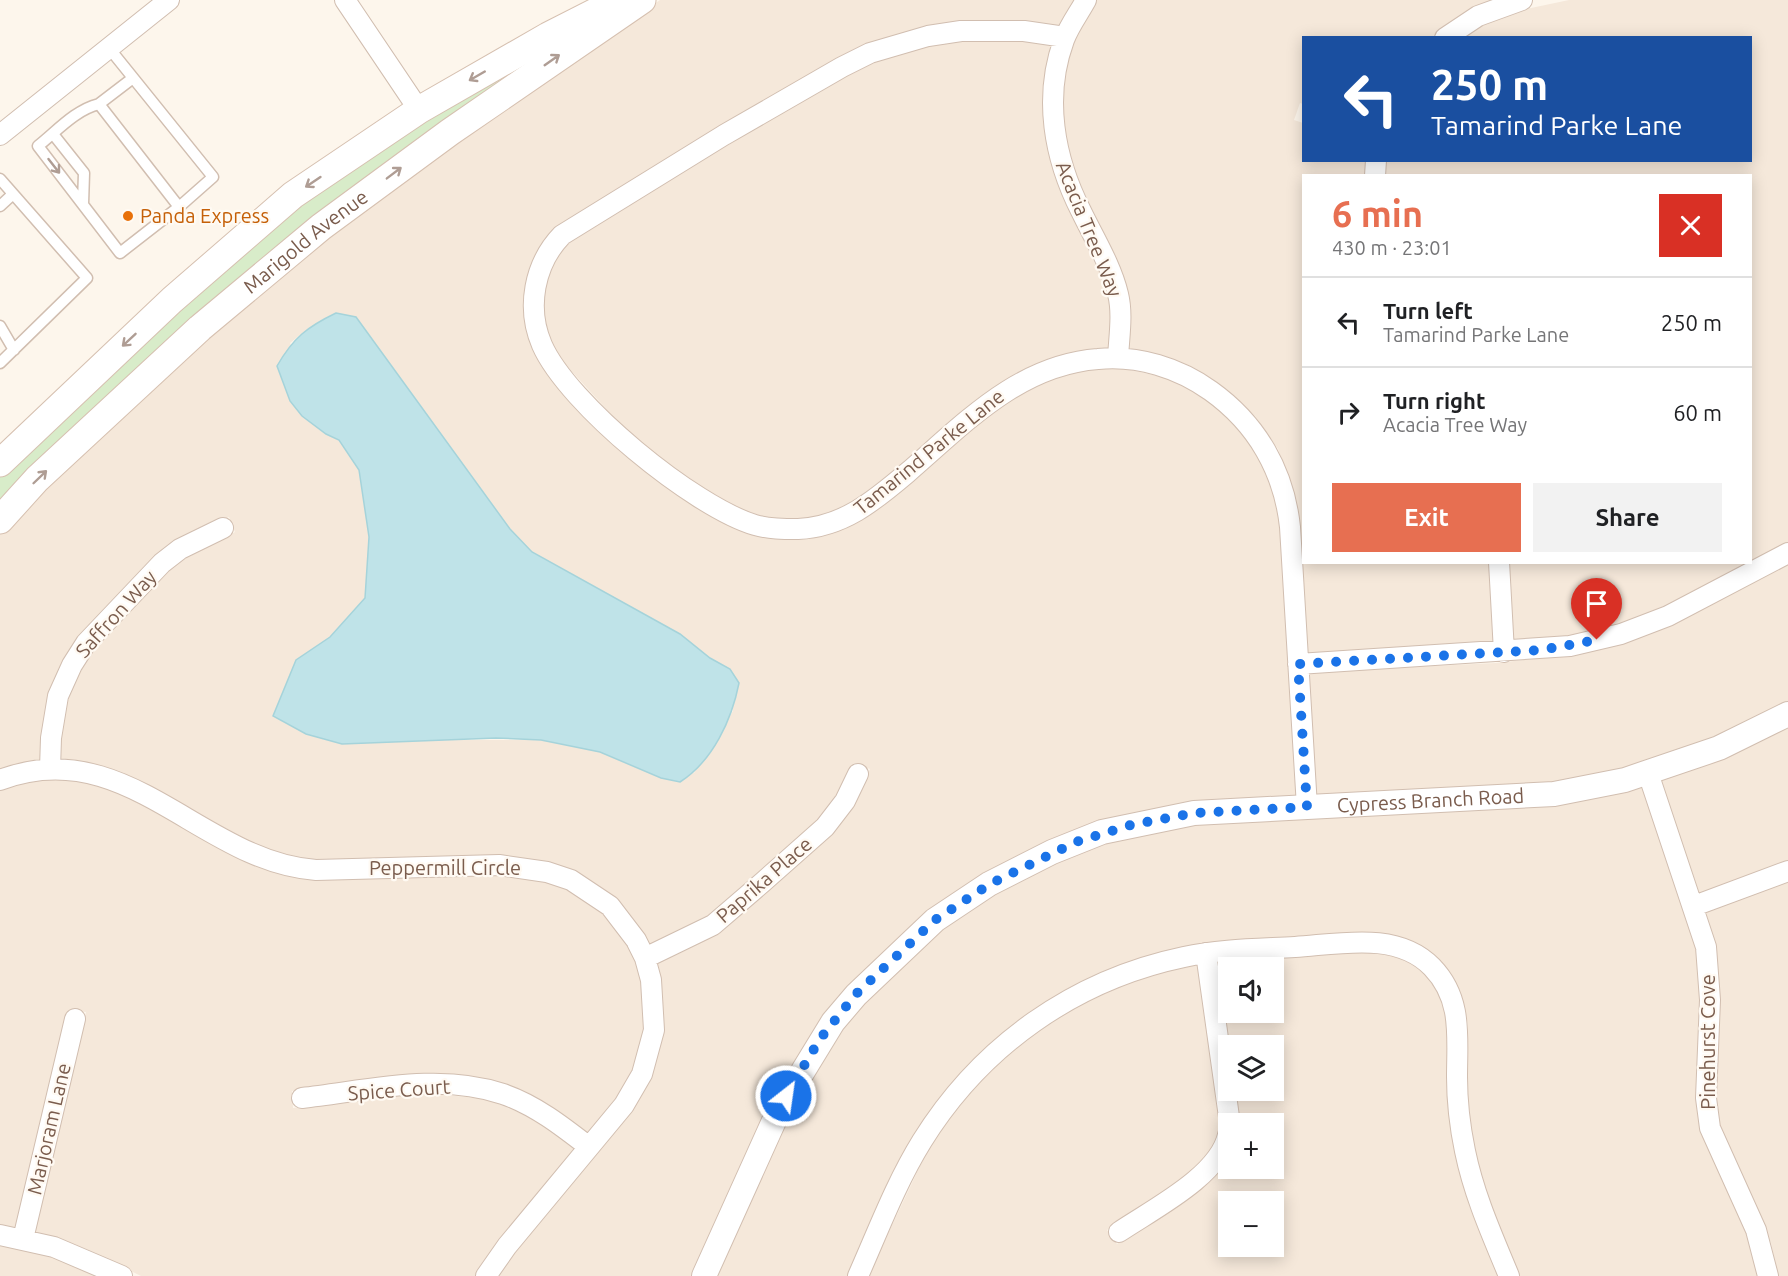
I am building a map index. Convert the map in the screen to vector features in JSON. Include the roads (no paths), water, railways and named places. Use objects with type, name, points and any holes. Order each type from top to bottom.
[{"type":"main road","name":"Marigold Avenue","points":[[0,463],[172,300],[293,195],[419,110],[548,36],[621,0]]},
{"type":"main road","name":"Marigold Avenue","points":[[0,520],[37,479],[200,328],[321,228],[450,132],[642,0]]},
{"type":"street","points":[[0,135],[169,0]]},
{"type":"street","points":[[345,0],[419,110]]},
{"type":"street","name":"Acacia Tree Way","points":[[1086,0],[1065,37],[1057,63],[1053,90],[1056,141],[1069,186],[1116,288],[1120,309],[1118,358]]},
{"type":"street","points":[[1447,36],[1478,16],[1522,0]]},
{"type":"street","name":"Tamarind Parke Lane","points":[[1065,37],[1024,32],[961,31],[896,44],[842,67],[562,235],[548,253],[538,276],[535,317],[540,339],[549,359],[579,395],[648,461],[706,502],[734,517],[770,528],[820,526],[853,514],[881,495],[988,404],[1018,382],[1062,365],[1118,358],[1175,371],[1202,384],[1240,416],[1269,454],[1288,508],[1307,807]]},
{"type":"street","name":"Saffron Way","points":[[50,770],[51,738],[58,696],[72,665],[86,644],[162,563],[180,549],[223,528]]},
{"type":"street","points":[[1298,664],[1570,646],[1649,624],[1788,553]]},
{"type":"street","points":[[1499,564],[1504,652]]},
{"type":"street","name":"Cypress Branch Road","points":[[704,1276],[778,1112],[820,1039],[856,994],[951,908],[990,884],[1053,852],[1102,832],[1194,813],[1554,794],[1648,773],[1719,748],[1788,714]]},
{"type":"street","name":"Peppermill Circle","points":[[0,780],[50,770],[89,772],[126,784],[244,849],[285,866],[316,870],[499,865],[547,872],[571,880],[609,906],[636,940],[645,958],[651,980],[654,1030],[649,1054],[634,1089],[507,1246],[486,1276]]},
{"type":"street","name":"Pinehurst Cove","points":[[1648,773],[1694,906],[1709,964],[1710,1000],[1706,1083],[1708,1121],[1714,1142],[1756,1230],[1768,1276]]},
{"type":"street","name":"Paprika Place","points":[[645,958],[713,925],[763,882],[825,827],[841,806],[858,774]]},
{"type":"street","points":[[1694,906],[1788,871]]},
{"type":"street","points":[[858,1276],[921,1143],[950,1101],[992,1055],[1033,1021],[1093,987],[1136,969],[1206,953],[1379,943],[1412,952],[1432,968],[1446,986],[1457,1016],[1459,1112],[1469,1169],[1479,1204],[1509,1276]]},
{"type":"street","points":[[1206,953],[1228,1113]]},
{"type":"street","name":"Marjoram Lane","points":[[23,1239],[75,1019]]},
{"type":"street","name":"Spice Court","points":[[302,1098],[405,1086],[442,1084],[472,1087],[503,1094],[535,1109],[589,1147]]},
{"type":"street","points":[[1119,1232],[1210,1169],[1218,1159]]},
{"type":"street","points":[[0,1235],[23,1239],[81,1257],[122,1276]]},
{"type":"lane","points":[[108,48],[133,78],[213,177],[120,253],[38,146],[88,107],[99,104],[133,78]]},
{"type":"lane","points":[[99,104],[179,207]]},
{"type":"lane","points":[[53,134],[84,173],[83,204]]},
{"type":"lane","points":[[0,179],[87,278],[0,363]]},
{"type":"lane","points":[[0,206],[13,194]]},
{"type":"lane","points":[[0,326],[14,350]]},
{"type":"water","points":[[336,313],[356,317],[510,529],[532,552],[680,634],[710,658],[730,669],[739,683],[726,725],[711,751],[692,773],[680,782],[661,778],[600,752],[541,740],[496,738],[342,744],[306,734],[273,716],[296,660],[330,637],[365,598],[369,537],[359,470],[339,440],[326,434],[302,416],[290,401],[277,366],[302,334]]},
{"type":"place","name":"Panda Express","points":[[128,216]]}]
